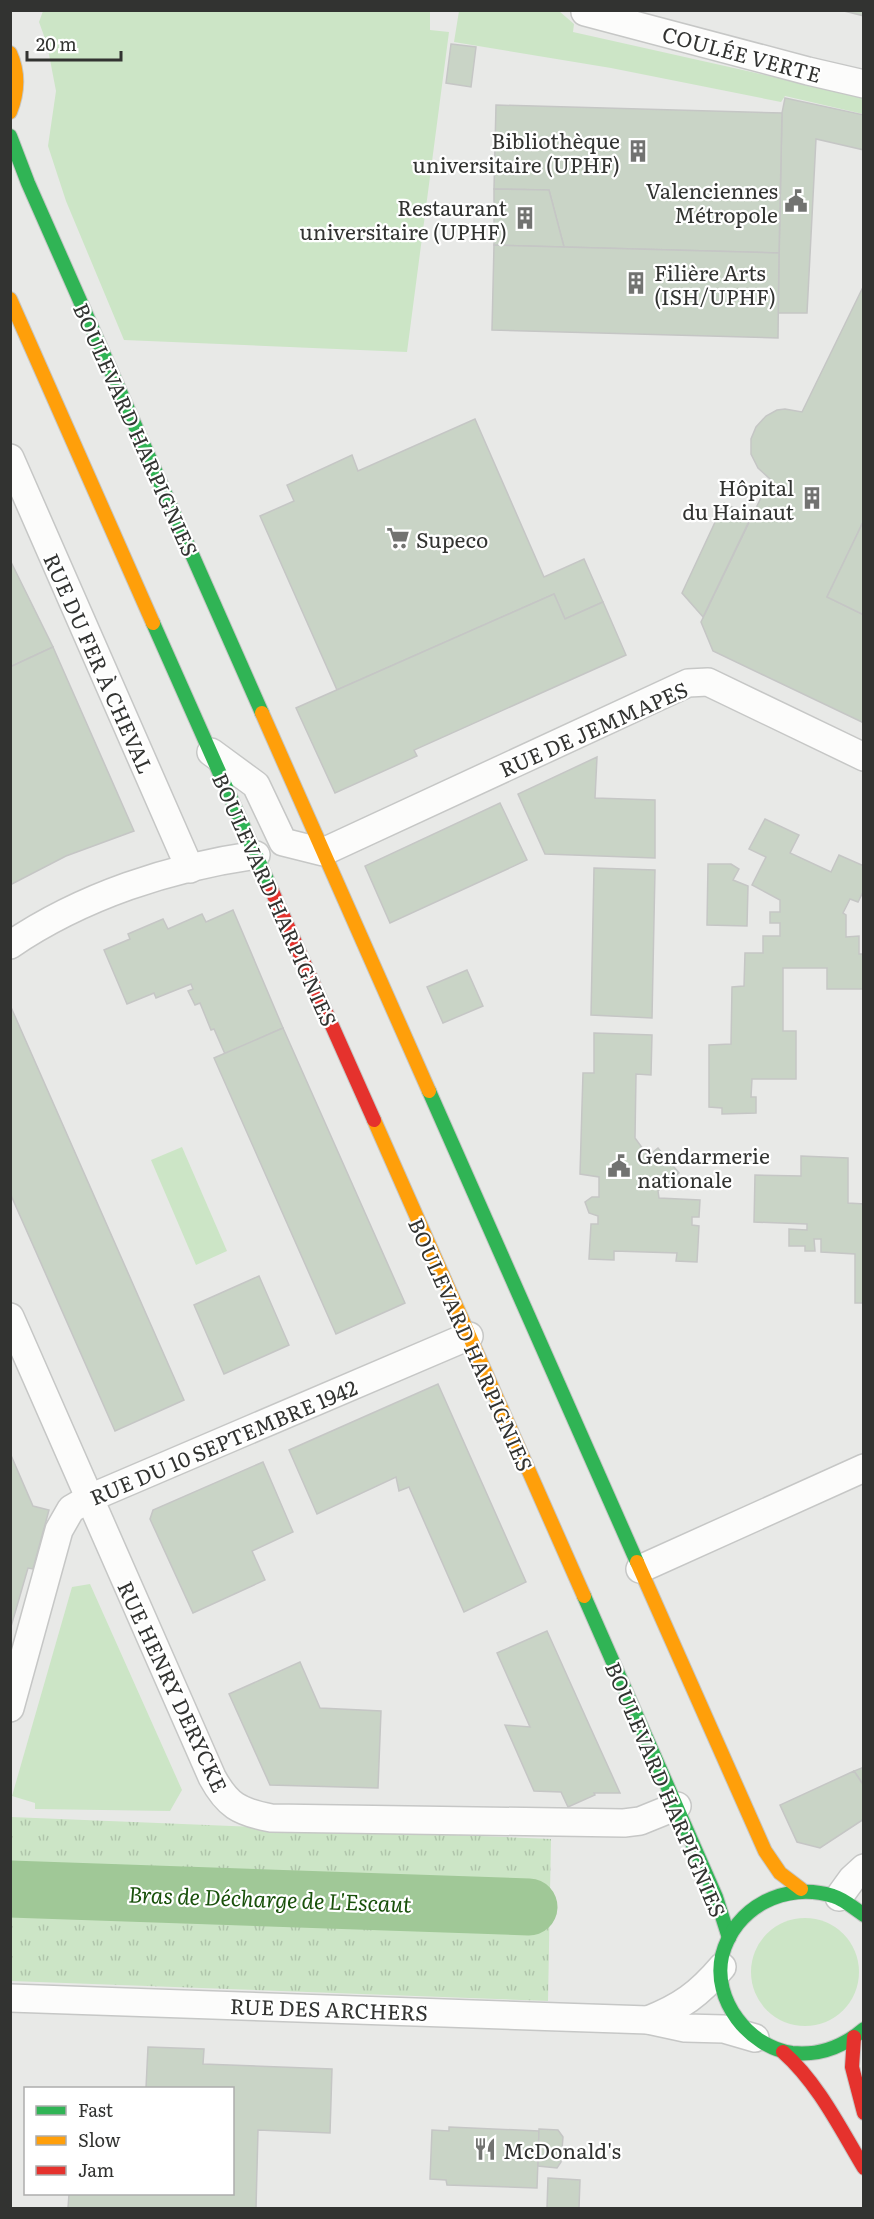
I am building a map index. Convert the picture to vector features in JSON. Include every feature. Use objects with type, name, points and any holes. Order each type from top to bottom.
[{"type":"main road","points":[[10,53],[15,63],[18,81],[16,99],[10,112]]},
{"type":"main road","name":"BOULEVARD HARPIGNIES","points":[[10,136],[323,852],[765,1851],[780,1874],[801,1889]]},
{"type":"main road","name":"BOULEVARD HARPIGNIES","points":[[10,299],[677,1806],[716,1897],[729,1938]]},
{"type":"main road","name":"BOULEVARD HARPIGNIES","points":[[859,2033],[826,2051],[804,2054],[783,2052],[764,2044],[740,2024],[729,2006],[723,1987],[722,1967],[729,1938],[739,1920],[754,1906],[771,1896],[801,1889],[820,1891],[839,1897],[864,1915]]},
{"type":"main road","name":"BOULEVARD HARPIGNIES","points":[[859,2033],[850,2055],[851,2070],[864,2113]]},
{"type":"main road","name":"BOULEVARD HARPIGNIES","points":[[783,2052],[801,2068],[813,2085],[864,2168]]},
{"type":"street","name":"COULÉE VERTE","points":[[585,12],[864,84]]},
{"type":"street","name":"RUE DU FER À CHEVAL","points":[[10,458],[189,869]]},
{"type":"street","name":"RUE DE JEMMAPES","points":[[323,852],[688,682],[698,681],[714,685],[864,757]]},
{"type":"street","name":"BOULEVARD HARPIGNIES","points":[[211,752],[256,785],[283,842],[323,852]]},
{"type":"street","points":[[10,945],[60,916],[147,880],[256,855]]},
{"type":"street","name":"RUE HENRY DERYCKE","points":[[10,1317],[212,1777],[227,1800],[246,1813],[271,1818],[624,1823],[640,1821],[677,1806]]},
{"type":"street","name":"RUE DU 10 SEPTEMBRE 1942","points":[[10,1708],[59,1530],[71,1509],[90,1498],[469,1336]]},
{"type":"street","points":[[640,1569],[864,1468]]},
{"type":"street","points":[[839,1897],[852,1879],[864,1868]]},
{"type":"street","name":"RUE DES ARCHERS","points":[[648,2020],[679,2007],[700,1990],[722,1967]]},
{"type":"street","name":"RUE DES ARCHERS","points":[[10,1998],[648,2020],[685,2028],[724,2029],[755,2038]]},
{"type":"green space","points":[[43,11],[430,11],[430,30],[449,32],[407,352],[124,340],[66,201],[48,146],[56,91],[47,44],[39,22]]},
{"type":"green space","points":[[459,11],[559,11],[574,24],[573,32],[863,97],[863,114],[785,96],[781,102],[611,68],[454,42]]},
{"type":"green space","points":[[182,1147],[227,1251],[196,1265],[151,1160]]},
{"type":"green space","points":[[90,1584],[182,1790],[170,1811],[35,1809],[35,1803],[12,1796],[72,1587]]},
{"type":"green space","points":[[11,1817],[551,1839],[548,2001],[11,1981]]},
{"type":"green space","points":[[805,1918],[826,1922],[843,1934],[855,1951],[859,1972],[855,1993],[843,2010],[826,2022],[805,2026],[784,2022],[767,2010],[755,1993],[751,1972],[755,1951],[767,1934],[784,1922]]},
{"type":"building","points":[[840,10],[864,10],[864,16]]},
{"type":"building","points":[[451,44],[476,47],[471,87],[446,83]]},
{"type":"building","name":"Valenciennes Métropole","points":[[785,98],[864,115],[864,150],[816,139],[807,313],[778,313],[782,113]]},
{"type":"building","name":"Bibliothèque universitaire (UPHF)","points":[[496,105],[782,113],[779,253],[564,247],[549,190],[494,189]]},
{"type":"building","name":"Restaurant universitaire (UPHF)","points":[[494,189],[549,190],[564,247],[494,245]]},
{"type":"building","name":"Filière Arts (ISH/UPHF)","points":[[494,245],[779,253],[778,338],[492,330]]},
{"type":"building","name":"Hôpital du Hainaut","points":[[864,285],[864,520],[827,597],[864,615],[864,723],[713,651],[701,622],[770,479],[758,468],[751,454],[751,439],[756,427],[766,416],[777,410],[802,412]]},
{"type":"building","name":"Supeco","points":[[475,419],[544,577],[584,559],[603,602],[565,619],[554,594],[337,690],[260,516],[294,501],[287,485],[352,455],[358,471]]},
{"type":"building","points":[[724,503],[751,517],[703,617],[682,593]]},
{"type":"building","points":[[864,520],[864,615],[827,597]]},
{"type":"building","points":[[10,560],[53,647],[10,667]]},
{"type":"building","points":[[554,594],[565,619],[603,602],[626,655],[414,750],[417,756],[335,793],[296,708]]},
{"type":"building","points":[[53,647],[134,831],[66,856],[10,885],[10,667]]},
{"type":"building","points":[[597,757],[595,798],[655,800],[655,858],[545,854],[518,794]]},
{"type":"building","points":[[500,803],[527,860],[390,923],[365,866]]},
{"type":"building","points":[[765,819],[799,835],[790,853],[831,872],[839,855],[864,866],[864,890],[858,902],[850,899],[843,913],[846,915],[846,937],[859,936],[859,954],[864,954],[864,989],[827,989],[827,968],[783,968],[783,1031],[796,1031],[796,1079],[752,1079],[751,1097],[756,1097],[756,1113],[722,1114],[722,1108],[709,1107],[709,1045],[731,1044],[732,987],[744,986],[745,953],[763,953],[763,936],[780,936],[780,923],[770,923],[770,912],[780,912],[780,900],[752,885],[766,857],[749,849]]},
{"type":"building","points":[[708,864],[731,864],[739,869],[733,880],[748,886],[747,926],[707,925]]},
{"type":"building","points":[[594,868],[655,870],[652,1018],[591,1015]]},
{"type":"building","points":[[233,910],[283,1028],[225,1054],[214,1029],[211,1030],[200,1003],[195,1005],[188,991],[193,989],[191,984],[156,998],[154,993],[127,1004],[104,950],[130,939],[128,934],[163,919],[168,929],[202,914],[206,922]]},
{"type":"building","points":[[467,970],[483,1006],[443,1023],[427,987]]},
{"type":"building","points":[[10,1005],[184,1400],[115,1431],[10,1193]]},
{"type":"building","points":[[283,1028],[405,1303],[336,1334],[214,1058]]},
{"type":"building","points":[[594,1033],[652,1035],[651,1075],[636,1074],[635,1138],[648,1156],[658,1148],[679,1173],[658,1191],[659,1198],[700,1200],[699,1217],[692,1217],[692,1225],[699,1226],[697,1262],[676,1261],[677,1253],[614,1251],[614,1260],[589,1259],[591,1224],[598,1224],[598,1216],[589,1213],[585,1202],[592,1197],[599,1197],[599,1177],[580,1174],[583,1073],[594,1073]]},
{"type":"building","points":[[801,1156],[848,1158],[848,1203],[864,1204],[864,1303],[855,1303],[855,1254],[821,1252],[821,1239],[814,1239],[815,1251],[805,1251],[805,1246],[789,1246],[789,1229],[807,1230],[807,1224],[754,1222],[755,1175],[801,1176]]},
{"type":"building","points":[[259,1276],[289,1345],[224,1374],[194,1305]]},
{"type":"building","points":[[438,1384],[526,1582],[464,1612],[409,1487],[399,1491],[396,1477],[317,1514],[289,1450]]},
{"type":"building","points":[[10,1453],[33,1506],[49,1510],[33,1569],[28,1568],[10,1630]]},
{"type":"building","points":[[263,1462],[293,1532],[252,1551],[265,1580],[193,1613],[150,1519],[153,1510]]},
{"type":"building","points":[[547,1631],[620,1793],[594,1793],[595,1795],[568,1807],[561,1792],[534,1791],[505,1725],[530,1727],[497,1653]]},
{"type":"building","points":[[300,1662],[320,1708],[381,1711],[378,1788],[270,1785],[229,1694]]},
{"type":"building","points":[[864,1767],[864,1786],[854,1771]]},
{"type":"building","points":[[854,1771],[864,1786],[864,1819],[820,1848],[797,1842],[780,1805]]},
{"type":"building","points":[[148,2047],[204,2049],[203,2064],[332,2069],[330,2133],[258,2130],[256,2208],[68,2208],[69,2195],[234,2195],[234,2087],[146,2087]]},
{"type":"building","name":"McDonald's","points":[[449,2127],[539,2131],[537,2188],[447,2185],[446,2180],[430,2179],[432,2130],[449,2131]]},
{"type":"building","points":[[539,2129],[558,2130],[563,2137],[561,2162],[557,2168],[538,2166]]},
{"type":"building","points":[[548,2178],[580,2180],[579,2208],[547,2208]]},
{"type":"waterway","name":"Bras de Décharge de L'Escaut","points":[[10,1889],[529,1907]]},
{"type":"traffic: fast","points":[[10,136],[28,183],[262,713]]},
{"type":"traffic: fast","points":[[153,623],[272,891]]},
{"type":"traffic: fast","points":[[429,1091],[637,1562]]},
{"type":"traffic: fast","points":[[584,1596],[716,1897],[729,1938]]},
{"type":"traffic: fast","points":[[864,1915],[833,1896],[815,1892],[780,1895],[764,1902],[738,1924],[728,1939],[722,1956],[720,1973],[728,2004],[737,2019],[762,2042],[776,2049],[802,2054],[831,2049],[848,2041],[864,2029]]},
{"type":"traffic: slow","points":[[10,53],[15,68],[16,83],[15,97],[10,112]]},
{"type":"traffic: slow","points":[[10,299],[153,623]]},
{"type":"traffic: slow","points":[[262,713],[429,1091]]},
{"type":"traffic: slow","points":[[374,1120],[584,1596]]},
{"type":"traffic: slow","points":[[637,1562],[765,1851],[780,1873],[801,1889]]},
{"type":"traffic: jam","points":[[272,891],[374,1120]]},
{"type":"traffic: jam","points":[[854,2037],[852,2067],[864,2113]]},
{"type":"traffic: jam","points":[[783,2052],[796,2064],[818,2092],[864,2168]]},
{"type":"place","name":"Bibliothèque universitaire (UPHF)","points":[[638,151]]},
{"type":"place","name":"Valenciennes Métropole","points":[[796,201]]},
{"type":"place","name":"Restaurant universitaire (UPHF)","points":[[525,218]]},
{"type":"place","name":"Filière Arts (ISH/UPHF)","points":[[636,283]]},
{"type":"place","name":"Hôpital du Hainaut","points":[[812,498]]},
{"type":"place","name":"Supeco","points":[[398,538]]},
{"type":"place","name":"Gendarmerie nationale","points":[[619,1166]]},
{"type":"place","name":"McDonald's","points":[[485,2149]]}]
